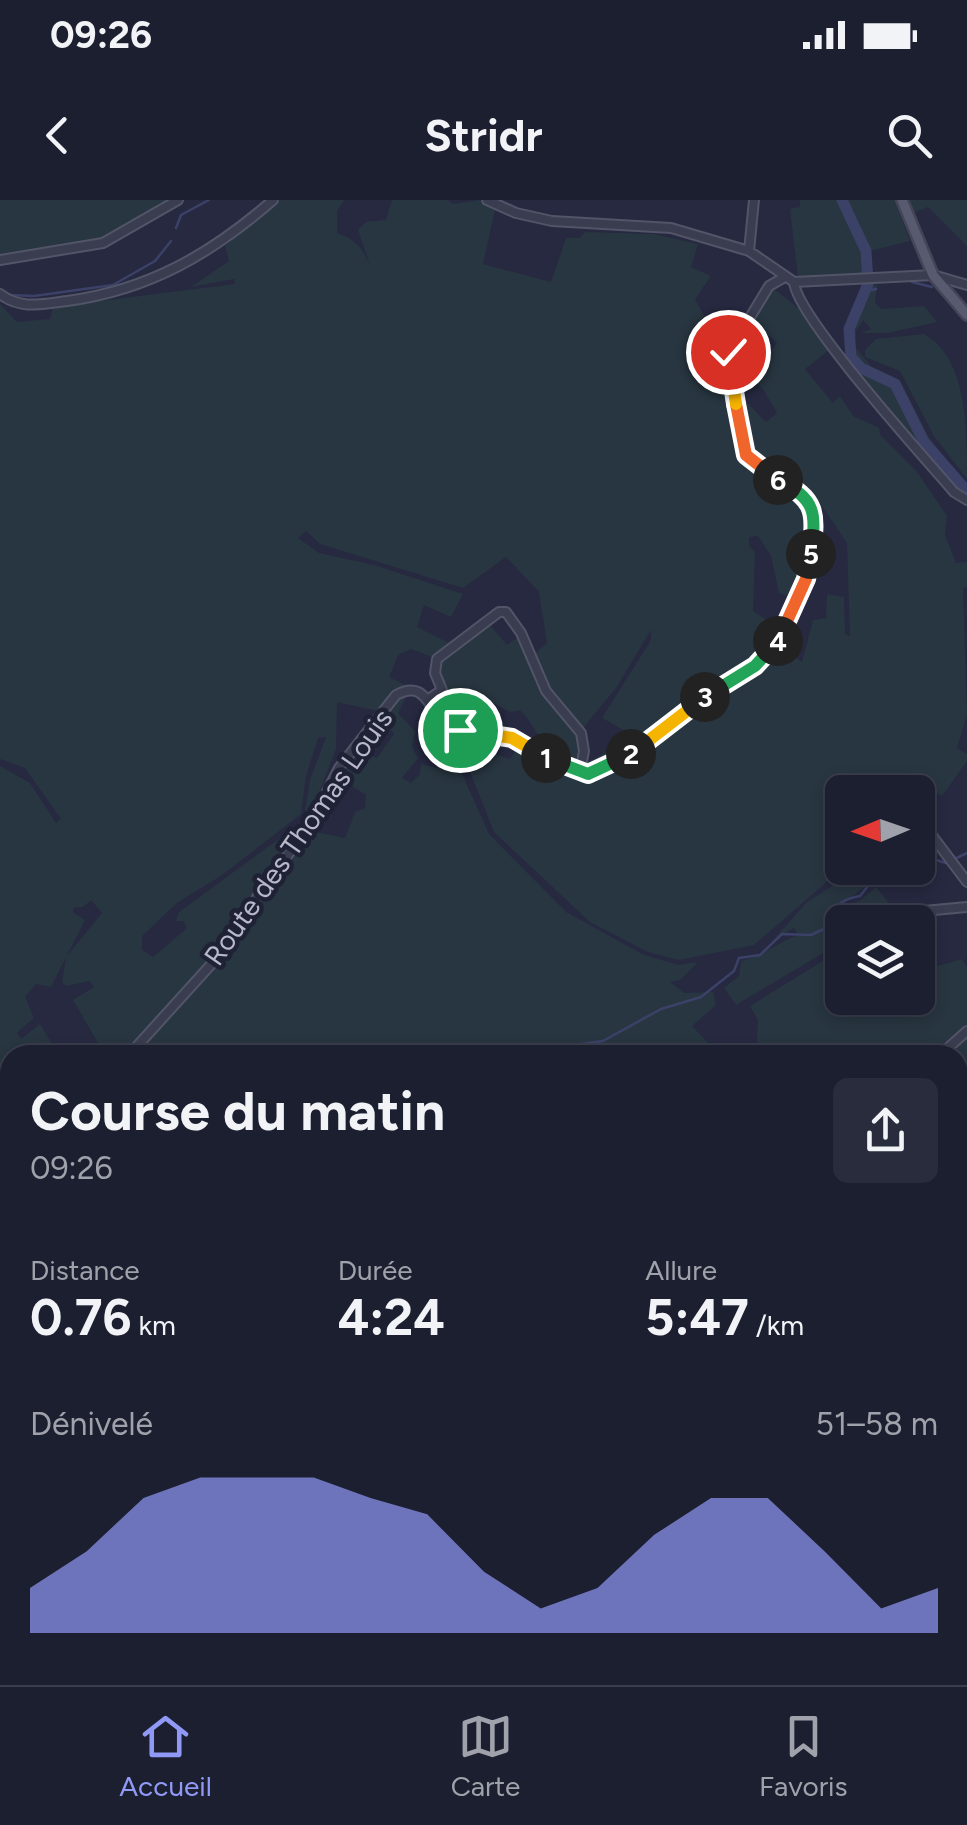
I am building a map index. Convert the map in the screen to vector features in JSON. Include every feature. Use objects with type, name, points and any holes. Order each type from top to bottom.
[{"type":"main road","points":[[902,200],[934,275],[967,314]]},
{"type":"street","points":[[0,260],[104,243],[178,200]]},
{"type":"street","points":[[0,294],[8,300],[37,305],[129,290],[207,251],[274,200]]},
{"type":"street","points":[[487,200],[538,219],[671,228],[749,251],[794,282],[934,275],[967,285]]},
{"type":"street","points":[[749,251],[754,200]]},
{"type":"street","points":[[769,266],[769,286]]},
{"type":"street","points":[[430,698],[442,690],[435,673],[437,658],[499,612],[506,612],[520,633],[546,691],[581,733],[584,751],[580,772],[595,773],[626,757],[766,657],[796,603],[810,558],[813,510],[808,497],[766,474],[746,455],[726,356],[769,286],[783,278]]},
{"type":"street","points":[[794,282],[796,295],[841,359],[954,492],[967,500]]},
{"type":"street","name":"Route des Thomas Louis","points":[[138,1045],[226,948],[264,886],[310,828],[339,768],[396,695],[413,690],[430,698],[439,718],[455,730],[512,738],[580,772]]},
{"type":"street","points":[[935,842],[967,882]]},
{"type":"street","points":[[935,910],[967,907]]},
{"type":"shaded area","points":[[0,200],[172,200],[99,240],[0,256]]},
{"type":"shaded area","points":[[280,200],[344,200],[337,211],[337,233],[358,245],[370,265],[358,230],[366,222],[386,220],[392,200],[448,200],[453,204],[479,200],[495,210],[483,264],[551,282],[566,238],[580,238],[585,232],[654,234],[698,244],[691,267],[711,276],[695,299],[726,368],[737,446],[756,474],[793,495],[802,507],[806,526],[800,571],[786,596],[779,593],[771,556],[758,536],[749,537],[749,546],[755,552],[753,611],[771,623],[767,637],[744,666],[664,721],[646,740],[588,770],[587,763],[613,748],[625,731],[602,718],[651,640],[651,630],[616,688],[583,728],[550,691],[532,656],[547,643],[539,592],[506,557],[463,588],[320,544],[306,531],[298,538],[319,553],[374,565],[463,594],[451,617],[424,605],[417,627],[449,643],[432,657],[411,649],[399,654],[389,677],[407,686],[392,689],[378,711],[337,702],[336,749],[312,811],[305,810],[310,780],[326,737],[318,738],[306,776],[301,814],[221,876],[178,902],[142,936],[142,950],[153,957],[187,928],[183,921],[176,921],[179,912],[302,822],[306,824],[218,952],[133,1045],[99,1045],[73,1000],[94,987],[90,981],[66,986],[62,982],[66,958],[51,987],[36,984],[25,997],[34,1018],[17,1033],[21,1039],[40,1024],[53,1045],[0,1045],[0,766],[30,783],[56,823],[61,819],[25,768],[0,759],[0,304],[17,322],[50,319],[53,307],[235,284],[234,279],[191,287],[229,261],[225,246]],"holes":[[[91,900],[102,913],[67,956],[85,920],[73,912],[74,907],[83,907]]]},
{"type":"shaded area","points":[[800,200],[895,200],[910,241],[870,251],[873,273],[838,278],[798,277],[790,209],[800,207]]},
{"type":"shaded area","points":[[904,200],[967,200],[967,246],[928,207],[908,215]]},
{"type":"shaded area","points":[[877,285],[875,303],[881,309],[924,306],[937,322],[888,333],[861,333],[871,329],[863,320],[856,331],[855,347],[872,367],[900,380],[927,434],[961,481],[919,428],[899,388],[853,355],[853,328],[871,286]]},
{"type":"shaded area","points":[[772,287],[808,316],[829,350],[805,369],[833,403],[840,396],[853,416],[879,428],[880,435],[917,472],[947,516],[945,535],[956,563],[967,562],[967,587],[963,588],[967,715],[957,748],[967,754],[967,761],[942,796],[935,792],[935,775],[825,775],[825,884],[754,945],[679,960],[648,952],[590,922],[494,832],[463,754],[482,756],[478,743],[485,741],[492,753],[510,759],[518,747],[571,773],[575,780],[599,776],[632,760],[704,703],[761,669],[780,647],[802,662],[813,620],[826,618],[827,594],[844,597],[845,635],[850,636],[847,543],[818,500],[753,458],[742,435],[739,394],[766,422],[777,413],[763,389],[730,357],[740,343],[762,361],[777,343],[754,322]]},
{"type":"shaded area","points":[[924,334],[949,359],[957,376],[965,416],[967,479],[934,436],[900,371],[865,357],[865,350],[876,339]]},
{"type":"shaded area","points":[[860,373],[892,386],[932,456],[927,454]]},
{"type":"shaded area","points":[[490,625],[507,645],[518,637],[542,693],[580,740],[576,760],[547,747],[520,710],[510,712],[476,694],[467,708],[456,694],[439,707],[436,701],[446,692],[439,673],[441,661]]},
{"type":"shaded area","points":[[407,695],[398,713],[415,731],[412,747],[418,758],[402,778],[411,783],[420,774],[421,764],[437,768],[455,758],[489,834],[566,912],[644,955],[679,965],[698,962],[680,980],[670,982],[684,993],[713,992],[716,1005],[692,1026],[710,1045],[142,1045],[224,955],[272,879],[311,831],[345,838],[355,812],[365,808],[366,795],[351,785],[353,780],[345,772],[360,751],[377,758],[394,734],[384,721],[397,700]]},
{"type":"shaded area","points":[[834,885],[865,885],[838,905],[825,905],[825,952],[736,1005],[724,988],[739,976],[741,961],[799,935],[794,928],[775,938],[807,902]]},
{"type":"shaded area","points":[[876,887],[890,905],[849,905],[861,900]]},
{"type":"shaded area","points":[[962,959],[967,967],[967,1024],[941,1045],[757,1045],[758,1020],[750,1006],[825,960],[825,1015],[935,1015],[935,965]]},
{"type":"waterway","points":[[176,228],[181,215],[209,200]]},
{"type":"waterway","points":[[842,200],[866,251],[868,284],[849,329],[851,357],[861,368],[895,384],[924,442],[967,491]]},
{"type":"waterway","points":[[0,299],[113,285],[155,261],[171,241]]},
{"type":"waterway","points":[[912,282],[932,287]]},
{"type":"waterway","points":[[867,291],[876,289]]},
{"type":"waterway","points":[[935,860],[946,863],[967,853]]},
{"type":"waterway","points":[[574,1045],[603,1041],[661,1009],[701,997],[734,971],[739,958],[760,955],[782,934],[811,935],[828,927],[827,916],[846,900],[860,896],[869,885]]},
{"type":"route","points":[[460,730],[472,729],[494,739],[512,738],[570,769],[595,773],[638,750],[704,698],[755,666],[775,646],[806,579],[813,510],[808,497],[766,474],[746,455],[726,365],[728,352]]}]
